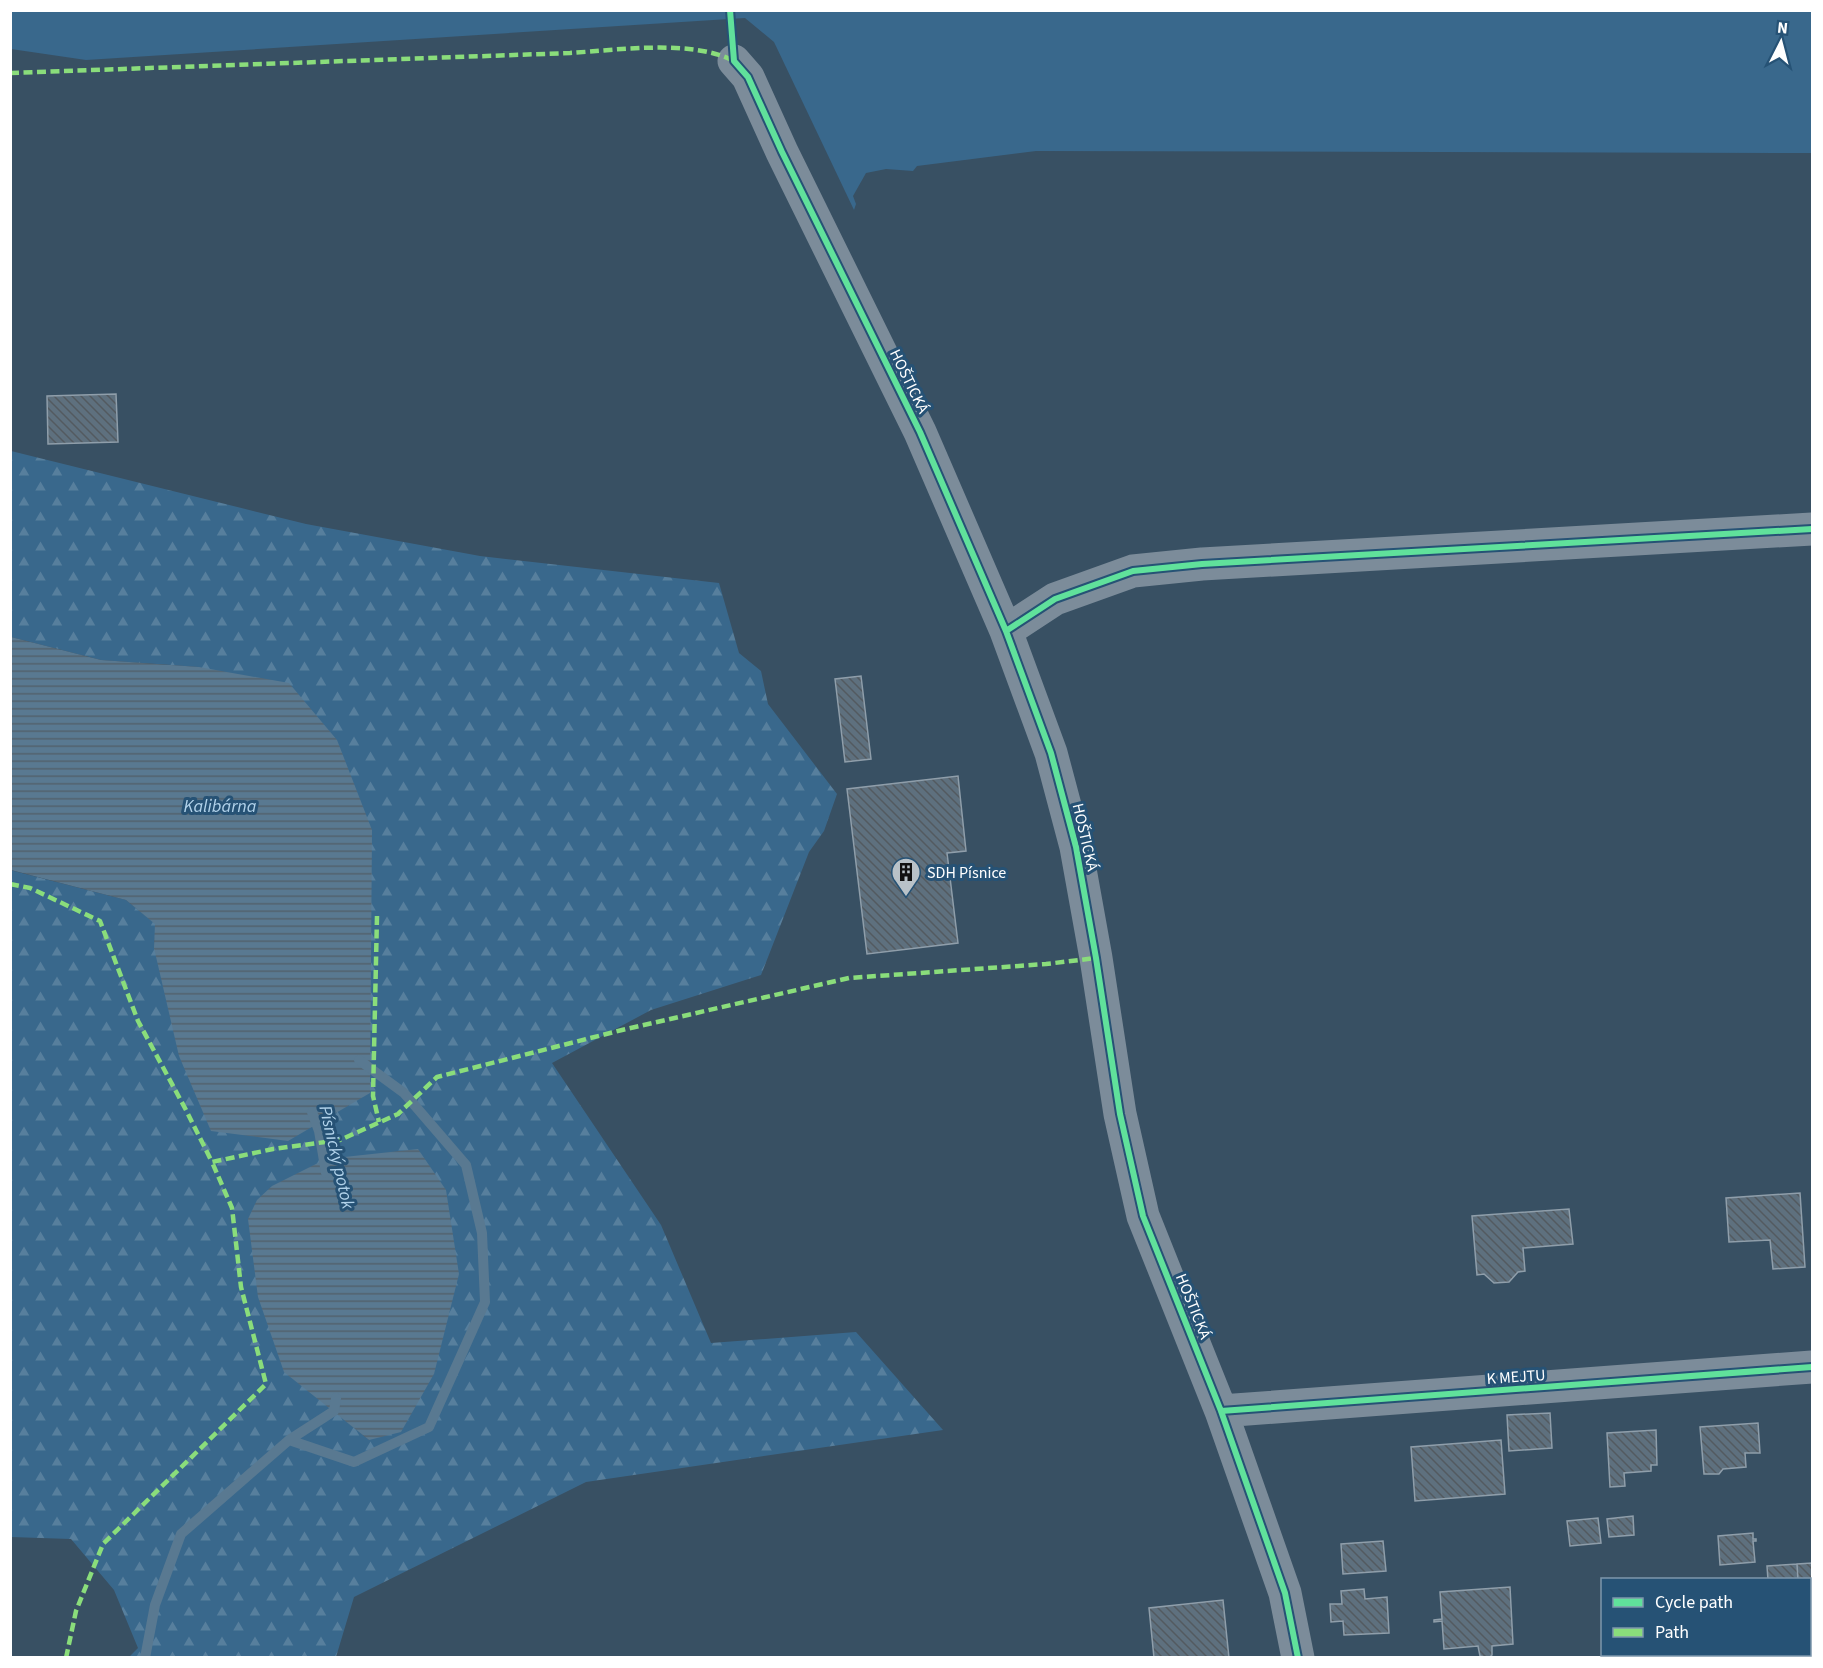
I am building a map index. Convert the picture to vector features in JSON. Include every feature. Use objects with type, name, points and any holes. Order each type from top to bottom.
[{"type":"street","name":"HOŠTICKÁ","points":[[734,61],[748,76],[782,152],[920,432],[1006,631],[1051,753],[1076,847],[1120,1114],[1143,1216],[1221,1411],[1285,1593],[1298,1658]]},
{"type":"street","points":[[1006,631],[1055,599],[1133,571],[1202,564],[1812,528]]},
{"type":"street","name":"K MEJTU","points":[[1221,1411],[1812,1368]]},
{"type":"green space","points":[[10,11],[1812,11],[1812,153],[1036,151],[917,166],[913,171],[886,169],[866,173],[853,196],[856,204],[854,210],[774,42],[745,18],[86,60],[11,49]]},
{"type":"green space","points":[[11,451],[306,524],[480,556],[719,583],[739,653],[761,671],[768,704],[837,794],[824,831],[809,852],[761,975],[651,1010],[552,1063],[661,1225],[711,1343],[856,1332],[943,1430],[586,1482],[354,1597],[336,1657],[129,1657],[138,1648],[114,1590],[71,1539],[11,1537],[10,870],[126,900],[156,924],[154,948],[199,667],[101,660],[11,637]],"holes":[[[434,1374],[369,1440],[334,1411]]]},
{"type":"water","name":"Kalibárna","points":[[11,637],[101,660],[199,667],[289,683],[337,740],[372,830],[370,1093],[288,1141],[211,1131],[179,1056],[154,948],[155,924],[126,900],[11,870]]},
{"type":"water","points":[[418,1149],[446,1190],[459,1274],[434,1374],[401,1432],[369,1440],[284,1372],[258,1297],[248,1219],[257,1200],[272,1186],[326,1159]]},
{"type":"building","points":[[116,394],[118,442],[48,444],[47,396]]},
{"type":"building","points":[[861,676],[871,759],[845,762],[835,679]]},
{"type":"building","name":"SDH Písnice","points":[[958,776],[966,851],[947,853],[958,943],[867,954],[847,789]]},
{"type":"building","points":[[1800,1193],[1805,1267],[1773,1269],[1770,1240],[1729,1242],[1726,1198]]},
{"type":"building","points":[[1569,1209],[1573,1244],[1523,1248],[1525,1271],[1518,1272],[1509,1282],[1494,1283],[1484,1274],[1477,1275],[1472,1216]]},
{"type":"building","points":[[1550,1413],[1552,1448],[1509,1451],[1507,1415]]},
{"type":"building","points":[[1758,1423],[1760,1453],[1745,1453],[1746,1467],[1723,1469],[1719,1474],[1704,1474],[1700,1427]]},
{"type":"building","points":[[1656,1430],[1657,1465],[1651,1465],[1651,1471],[1624,1473],[1625,1486],[1610,1487],[1607,1433]]},
{"type":"building","points":[[1501,1440],[1505,1494],[1415,1501],[1411,1447]]},
{"type":"building","points":[[1633,1516],[1634,1535],[1609,1537],[1607,1519]]},
{"type":"building","points":[[1598,1518],[1601,1543],[1570,1546],[1567,1521]]},
{"type":"building","points":[[1753,1533],[1753,1539],[1756,1539],[1753,1541],[1755,1562],[1720,1565],[1718,1536]]},
{"type":"building","points":[[1383,1541],[1386,1571],[1343,1574],[1341,1544]]},
{"type":"building","points":[[1812,1563],[1811,1650],[1811,1578],[1798,1578],[1797,1564]]},
{"type":"building","points":[[1797,1564],[1798,1578],[1768,1578],[1767,1566]]},
{"type":"building","points":[[1510,1587],[1513,1644],[1492,1646],[1492,1655],[1489,1658],[1480,1656],[1478,1646],[1444,1649],[1442,1621],[1434,1622],[1434,1620],[1442,1619],[1440,1592]]},
{"type":"building","points":[[1364,1589],[1365,1599],[1387,1597],[1389,1633],[1344,1635],[1343,1621],[1331,1622],[1330,1604],[1342,1604],[1341,1591]]},
{"type":"building","points":[[1223,1600],[1229,1658],[1154,1658],[1149,1608]]},
{"type":"waterway","points":[[289,1440],[354,1462],[429,1427],[485,1302],[482,1233],[466,1165],[404,1093],[359,1060]]},
{"type":"waterway","name":"Písnický potok","points":[[312,1112],[319,1131],[326,1173]]},
{"type":"waterway","name":"Písnický potok","points":[[145,1658],[155,1605],[181,1534],[289,1440],[334,1411],[336,1398]]},
{"type":"marked path","points":[[10,73],[570,53],[632,48],[697,50],[717,54],[734,61]]},
{"type":"marked path","points":[[10,884],[30,888],[100,921],[138,1021],[212,1162],[273,1149],[340,1140],[398,1114],[437,1077],[622,1030],[849,978],[1046,964],[1096,958]]},
{"type":"marked path","points":[[377,916],[373,1096],[379,1122]]},
{"type":"marked path","points":[[66,1658],[76,1611],[103,1544],[266,1384],[241,1287],[232,1208],[212,1162]]},
{"type":"cycle path","points":[[730,10],[734,61],[748,77],[782,152],[920,432],[1006,631],[1051,753],[1076,847],[1120,1114],[1143,1216],[1221,1411],[1285,1593],[1298,1658]]},
{"type":"cycle path","points":[[1006,631],[1055,599],[1133,571],[1202,564],[1812,529]]},
{"type":"cycle path","points":[[1221,1411],[1812,1367]]},
{"type":"place","name":"SDH Písnice","points":[[906,898]]}]
